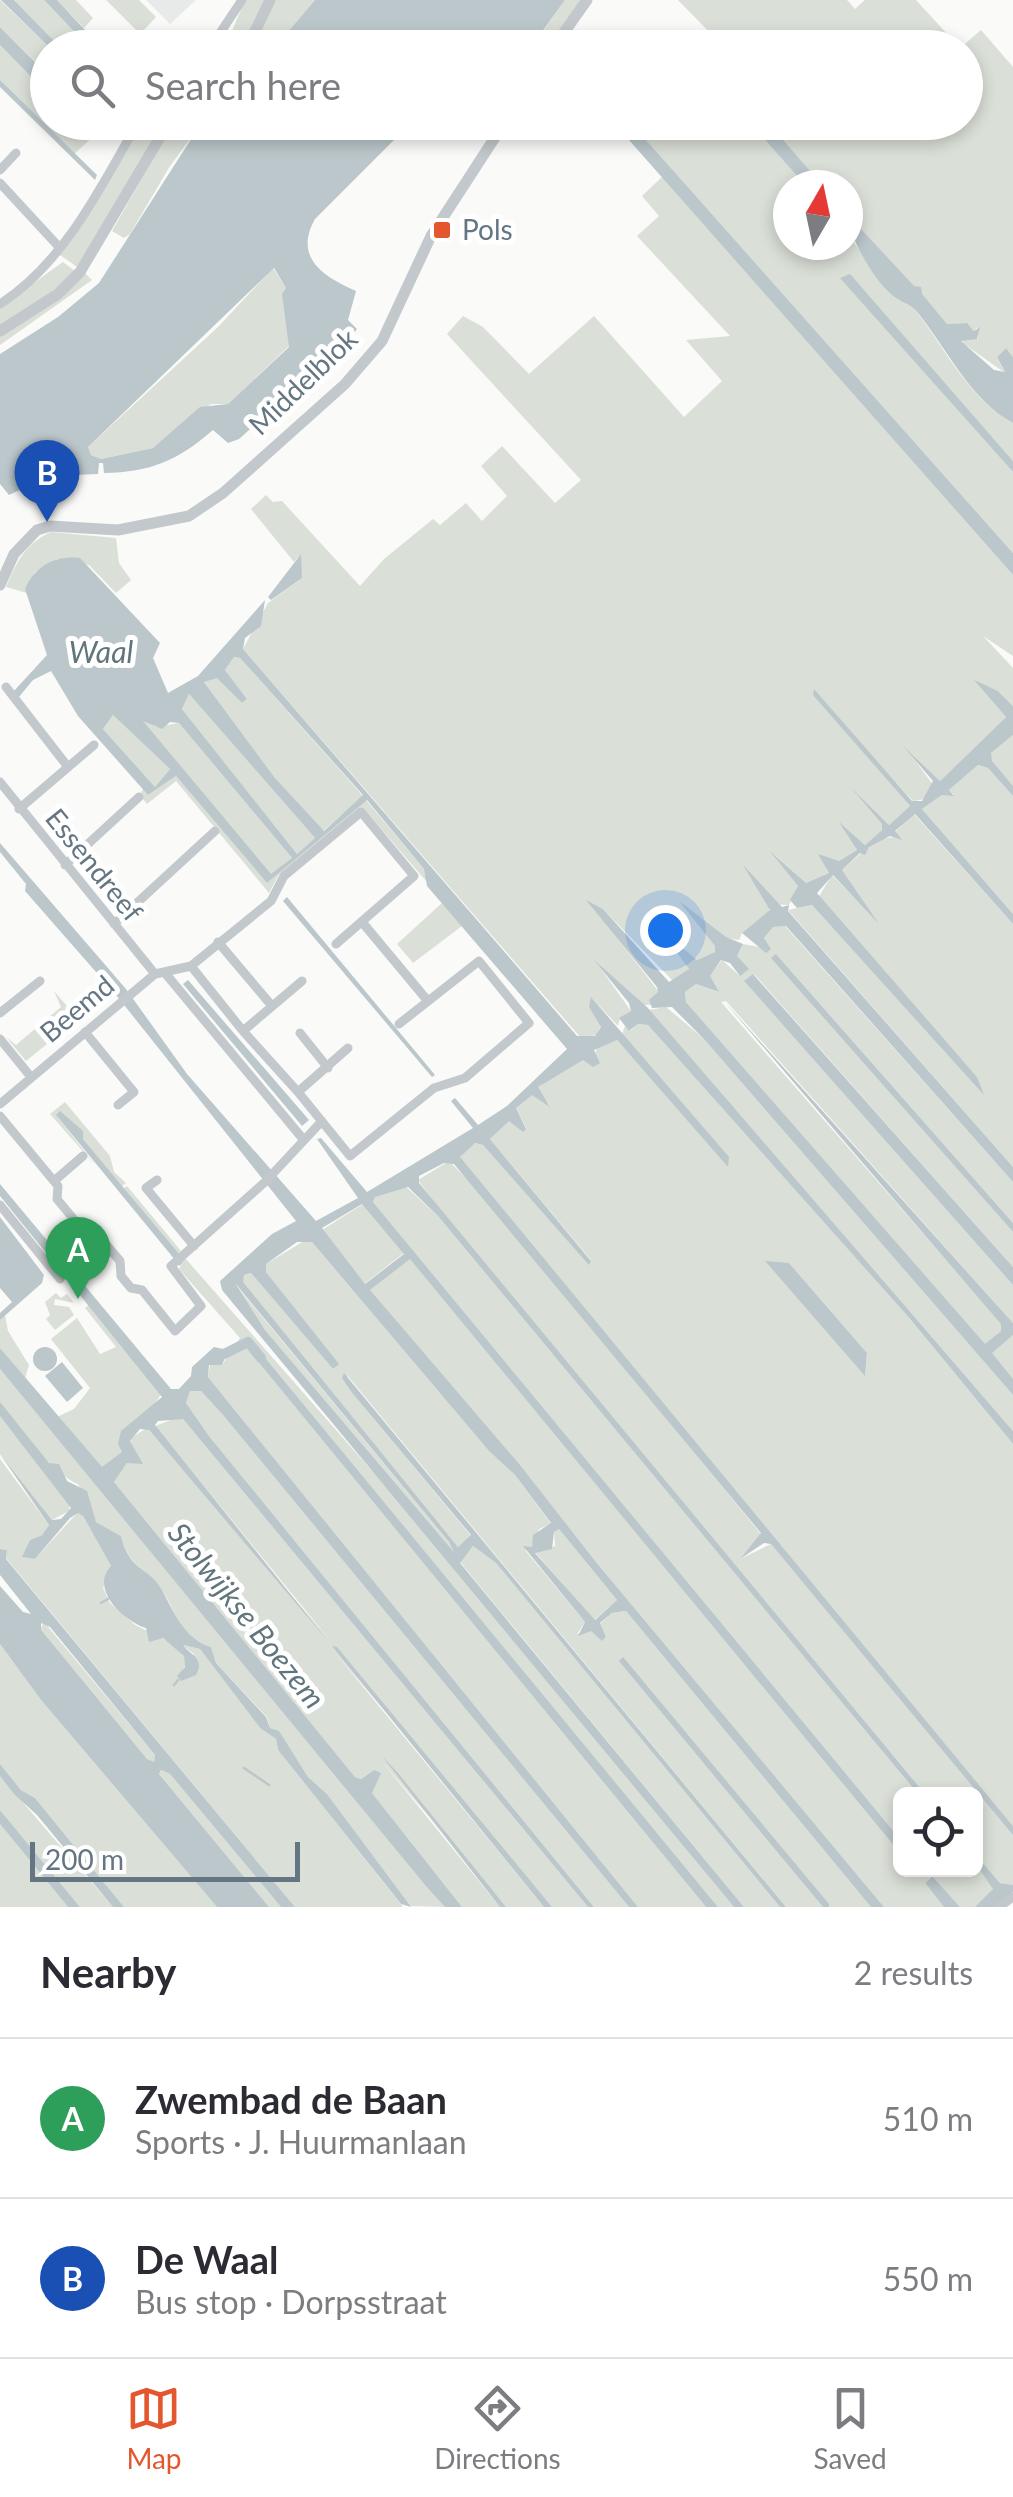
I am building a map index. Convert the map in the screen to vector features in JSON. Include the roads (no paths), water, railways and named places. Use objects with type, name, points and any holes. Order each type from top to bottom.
[{"type":"street","points":[[222,30],[242,0]]},
{"type":"street","points":[[255,30],[270,0]]},
{"type":"street","points":[[566,30],[588,0]]},
{"type":"street","points":[[0,304],[27,285],[59,246],[127,140]]},
{"type":"street","points":[[0,331],[50,300],[80,272],[158,140]]},
{"type":"street","name":"Middelblok","points":[[14,554],[37,530],[50,526],[118,530],[182,519],[208,505],[345,384],[382,341],[431,236],[493,140]]},
{"type":"street","points":[[0,170],[16,153]]},
{"type":"street","points":[[0,182],[59,246]]},
{"type":"street","points":[[0,548],[14,554],[0,585]]},
{"type":"street","points":[[11,693],[68,766]]},
{"type":"street","points":[[19,809],[94,745]]},
{"type":"street","name":"Essendreef","points":[[0,782],[114,924],[303,1139]]},
{"type":"street","points":[[0,806],[8,795]]},
{"type":"street","points":[[65,865],[139,797]]},
{"type":"street","points":[[336,944],[414,876],[362,812],[284,876],[271,901],[191,966],[350,1156],[434,1088],[465,1078],[529,1023],[479,962],[426,998],[399,1024]]},
{"type":"street","points":[[114,924],[215,831]]},
{"type":"street","points":[[362,922],[426,998]]},
{"type":"street","points":[[218,942],[272,1006]]},
{"type":"street","name":"Beemd","points":[[0,1104],[132,993],[160,973],[191,966]]},
{"type":"street","points":[[0,1012],[40,981]]},
{"type":"street","points":[[243,1031],[302,981]]},
{"type":"street","points":[[85,1032],[134,1092],[118,1105]]},
{"type":"street","points":[[300,1034],[328,1068]]},
{"type":"street","points":[[0,1039],[32,1077]]},
{"type":"street","points":[[298,1092],[348,1048]]},
{"type":"street","points":[[0,1116],[54,1181],[57,1198],[76,1222],[92,1228],[120,1261],[120,1276],[131,1288],[142,1290],[175,1331],[201,1306],[174,1264],[265,1182],[322,1121]]},
{"type":"street","points":[[54,1181],[83,1156]]},
{"type":"street","points":[[157,1180],[146,1188],[194,1246]]},
{"type":"street","points":[[0,1205],[60,1279]]},
{"type":"street","points":[[999,1907],[1013,1897]]},
{"type":"water","points":[[1,0],[14,0],[43,30],[32,30]]},
{"type":"water","points":[[44,0],[57,0],[85,30],[73,30]]},
{"type":"water","points":[[315,0],[565,0],[543,30],[289,30]]},
{"type":"water","points":[[0,27],[30,57],[30,76],[0,45]]},
{"type":"water","points":[[0,80],[30,109],[30,116],[0,87]]},
{"type":"water","points":[[54,140],[61,140],[97,175],[95,180]]},
{"type":"water","points":[[190,140],[394,140],[315,219],[309,233],[308,245],[315,264],[356,291],[348,320],[357,329],[330,363],[327,360],[239,439],[228,443],[213,430],[187,450],[150,467],[104,473],[103,463],[99,463],[98,474],[49,476],[9,495],[0,484],[0,354],[58,317],[99,283]],"holes":[[[274,268],[286,288],[282,294],[289,347],[228,404],[200,407],[153,448],[101,459],[91,455],[88,447]]]},
{"type":"water","points":[[629,140],[646,140],[1013,553],[1013,575]]},
{"type":"water","points":[[765,140],[783,140],[809,170],[792,170]]},
{"type":"water","points":[[863,231],[914,286],[921,287],[922,294],[947,324],[967,323],[974,331],[980,327],[977,339],[961,341],[994,370],[1005,372],[997,357],[1006,348],[1013,357],[1013,423],[985,402],[915,310],[892,295],[863,257]]},
{"type":"water","points":[[850,274],[1013,461],[1013,472],[840,278]]},
{"type":"water","points":[[301,554],[302,578],[271,600],[268,597]]},
{"type":"water","name":"Waal","points":[[80,558],[160,643],[153,658],[168,693],[198,676],[265,600],[261,626],[245,638],[243,649],[577,1036],[595,1036],[601,1027],[589,1007],[591,997],[729,1157],[728,1167],[617,1040],[594,1050],[600,1063],[593,1067],[583,1060],[538,1087],[550,1107],[532,1095],[516,1108],[526,1129],[523,1132],[509,1121],[490,1139],[591,1261],[589,1265],[483,1145],[475,1143],[460,1157],[981,1787],[973,1787],[771,1544],[764,1543],[740,1559],[761,1533],[454,1164],[444,1163],[419,1176],[419,1183],[919,1787],[912,1787],[438,1216],[408,1187],[375,1197],[373,1202],[893,1831],[893,1845],[410,1259],[370,1290],[521,1466],[596,1562],[884,1907],[871,1907],[626,1611],[612,1613],[600,1623],[606,1637],[602,1641],[591,1631],[578,1636],[585,1622],[523,1546],[532,1547],[533,1535],[551,1523],[515,1475],[489,1451],[312,1242],[297,1242],[266,1264],[266,1272],[339,1364],[333,1369],[251,1273],[244,1275],[243,1282],[458,1547],[471,1535],[353,1394],[342,1378],[344,1373],[786,1907],[780,1907],[496,1563],[473,1546],[460,1563],[744,1907],[734,1907],[222,1290],[220,1281],[272,1234],[296,1221],[117,996],[25,891],[26,884],[0,852],[0,843],[126,989],[187,1074],[316,1221],[358,1198],[317,1139],[321,1138],[367,1192],[473,1128],[451,1101],[455,1098],[478,1125],[507,1106],[567,1049],[427,886],[424,869],[367,800],[267,883],[176,776],[148,795],[78,716],[51,671],[33,680],[18,698],[13,692],[47,655],[25,589],[40,568],[54,560]],"holes":[[[234,657],[240,658],[363,795],[324,831],[275,778],[204,682],[217,678],[242,703],[247,699],[225,670]],[[189,694],[315,838],[297,854],[182,709]],[[113,715],[170,769],[155,787],[103,729]],[[143,721],[162,729],[170,722],[179,723],[292,858],[271,874]],[[362,1204],[404,1254],[365,1284],[322,1228]],[[235,1283],[454,1552],[265,1330]],[[559,1529],[617,1600],[595,1620],[535,1553],[552,1549],[554,1532]]]},
{"type":"water","points":[[974,680],[998,691],[1013,706],[1013,735],[991,753],[992,761],[1013,786],[1013,796],[988,768],[978,765],[949,790],[954,796],[942,795],[922,809],[1013,914],[1013,924],[915,814],[895,831],[902,840],[890,836],[869,847],[865,855],[860,853],[842,870],[879,924],[833,875],[817,893],[977,1077],[984,1095],[812,905],[797,908],[790,900],[798,886],[770,851],[806,883],[829,873],[818,854],[839,861],[857,850],[839,822],[865,845],[882,830],[882,824],[851,788],[889,825],[910,806],[813,695],[814,689],[912,801],[922,801],[933,781],[903,746],[940,781],[1006,717]]},
{"type":"water","points":[[743,865],[782,907],[789,905],[788,911],[1013,1167],[1013,1182],[786,926],[773,927],[764,938],[771,949],[766,953],[742,933],[770,910]]},
{"type":"water","points":[[287,897],[435,1075],[432,1077],[283,901]]},
{"type":"water","points":[[586,900],[603,909],[669,982],[689,969],[656,925],[697,960],[715,952],[715,946],[679,901],[726,937],[743,944],[737,956],[749,969],[740,976],[730,963],[721,960],[710,976],[719,992],[696,984],[685,992],[686,1002],[985,1344],[1001,1331],[1001,1324],[722,999],[1013,1323],[1013,1335],[992,1353],[1013,1379],[1013,1395],[703,1038],[672,1007],[652,1008],[649,1000],[658,992],[657,987]]},
{"type":"water","points":[[776,954],[1013,1223],[1013,1232],[771,958]]},
{"type":"water","points":[[594,960],[647,1007],[1013,1431],[1013,1444],[911,1320],[648,1025],[638,1024],[629,1031],[619,1018],[631,1011],[629,1003]]},
{"type":"water","points":[[753,974],[1013,1267],[1013,1285],[744,981]]},
{"type":"water","points":[[188,980],[309,1120],[302,1126],[183,984]]},
{"type":"water","points":[[60,1111],[83,1131],[83,1139],[184,1260],[180,1266],[56,1115]]},
{"type":"water","points":[[0,1184],[171,1389],[179,1389],[191,1376],[192,1367],[214,1347],[228,1350],[222,1365],[209,1365],[208,1377],[638,1907],[629,1907],[223,1415],[201,1391],[190,1391],[186,1403],[209,1436],[594,1907],[588,1907],[183,1419],[158,1421],[155,1425],[328,1641],[149,1430],[140,1429],[130,1441],[143,1464],[127,1463],[114,1482],[355,1777],[361,1779],[374,1770],[381,1773],[372,1793],[462,1907],[445,1907],[426,1886],[0,1369],[0,1348],[102,1467],[122,1452],[118,1444],[121,1431],[162,1397],[0,1196]]},
{"type":"water","points":[[0,1217],[44,1275],[42,1283],[0,1320],[0,1313],[12,1302],[0,1288]]},
{"type":"water","points":[[765,1261],[789,1263],[867,1353],[865,1376]]},
{"type":"water","points":[[45,1347],[54,1350],[54,1368],[45,1371],[36,1368],[33,1359],[36,1350]]},
{"type":"water","points":[[256,1347],[718,1907],[706,1907],[250,1352]]},
{"type":"water","points":[[62,1362],[83,1388],[67,1402],[45,1376]]},
{"type":"water","points":[[0,1402],[49,1463],[59,1464],[67,1481],[87,1491],[96,1522],[121,1536],[129,1557],[157,1582],[181,1624],[194,1638],[211,1647],[216,1663],[266,1717],[270,1728],[279,1731],[308,1777],[327,1794],[411,1907],[401,1904],[278,1750],[276,1739],[260,1728],[200,1649],[183,1645],[199,1665],[196,1675],[181,1681],[177,1676],[185,1667],[184,1656],[163,1638],[149,1642],[146,1628],[128,1619],[112,1603],[104,1584],[111,1566],[83,1516],[78,1513],[70,1518],[35,1559],[22,1557],[30,1540],[42,1535],[49,1525],[0,1454],[52,1520],[61,1519],[71,1508],[0,1416]]},
{"type":"water","points":[[0,1549],[7,1550],[6,1559],[295,1907],[281,1907],[170,1774],[161,1770],[159,1774],[269,1907],[217,1907],[41,1700],[0,1644],[0,1586],[23,1612],[31,1614],[0,1575]],"holes":[[[41,1623],[50,1627],[155,1755],[154,1762],[147,1759],[41,1630]]]},
{"type":"water","points":[[332,1646],[337,1647],[552,1907],[544,1907]]},
{"type":"water","points":[[623,1657],[829,1907],[823,1907],[619,1661]]},
{"type":"water","points":[[382,1756],[397,1772],[506,1907],[500,1907]]},
{"type":"water","points":[[0,1764],[21,1790],[35,1798],[124,1907],[113,1907],[37,1815],[15,1795],[0,1776]]},
{"type":"water","points":[[983,1790],[1013,1826],[1013,1835],[983,1799]]},
{"type":"water","points":[[0,1810],[80,1907],[68,1907],[0,1824]]},
{"type":"water","points":[[983,1863],[1000,1883],[1013,1885],[1013,1892],[994,1907],[975,1907],[993,1889],[983,1874]]},
{"type":"water","points":[[933,1877],[960,1907],[944,1907],[925,1883]]},
{"type":"waterway","points":[[214,1359],[248,1342],[261,1358]]},
{"type":"waterway","points":[[101,1603],[108,1599]]},
{"type":"waterway","points":[[174,1685],[178,1680]]},
{"type":"waterway","points":[[244,1768],[269,1785]]},
{"type":"place","name":"Pols","points":[[442,230]]},
{"type":"place","name":"De Waal","points":[[47,522]]},
{"type":"place","name":"Zwembad de Baan","points":[[78,1299]]},
{"type":"water label","name":"Stolwijkse Boezem","points":[[246,1616]]}]
